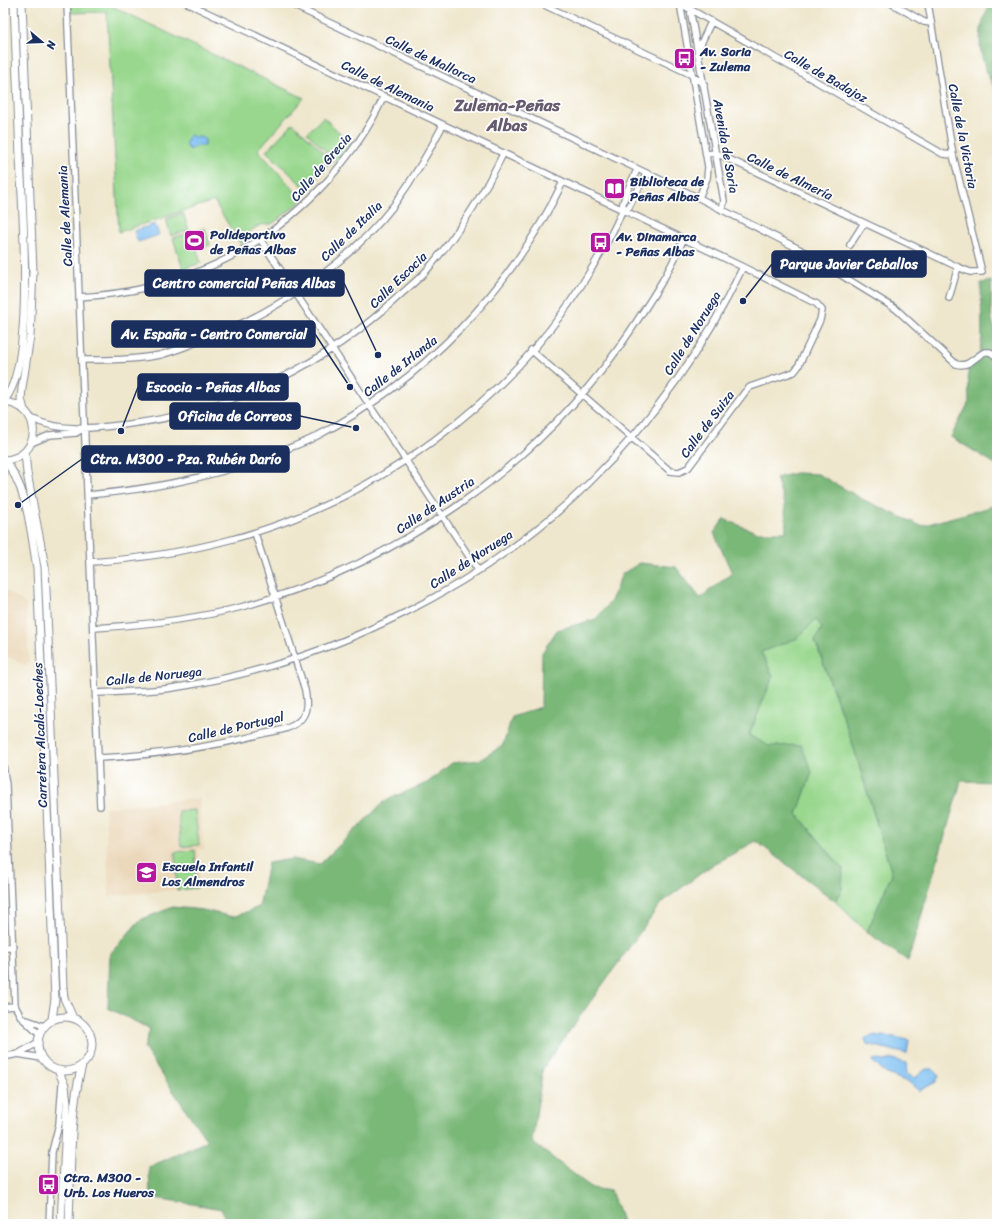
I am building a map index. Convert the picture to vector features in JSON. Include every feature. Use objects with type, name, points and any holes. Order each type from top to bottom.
[{"type":"main road","points":[[4,460],[19,456],[25,452],[31,443],[33,426],[31,418],[24,410],[17,405],[3,402],[9,395],[13,386],[18,366],[25,302],[14,3]]},
{"type":"main road","points":[[22,3],[33,271],[30,336],[21,398],[24,410]]},
{"type":"main road","name":"Carretera Alcalá-Loeches","points":[[25,452],[27,473],[45,567],[63,988],[64,998],[73,1018]]},
{"type":"main road","name":"Carretera Alcalá-Loeches","points":[[4,460],[14,474],[28,514],[37,568],[55,999],[52,1019]]},
{"type":"main road","points":[[69,1224],[75,1098],[82,1065],[90,1053],[91,1039],[85,1026],[73,1018],[66,1016],[52,1019],[44,1026],[39,1034],[37,1043],[41,1058],[58,1070],[70,1070],[82,1065]]},
{"type":"main road","points":[[58,1070],[65,1086],[67,1103],[61,1224]]},
{"type":"street","name":"Calle de Alemania","points":[[67,3],[85,428]]},
{"type":"street","name":"Calle de Alemania","points":[[188,3],[622,210]]},
{"type":"street","name":"Calle de Mallorca","points":[[288,3],[698,198],[799,249],[896,309],[956,364],[961,366],[968,364],[985,352],[990,352],[997,357]]},
{"type":"street","points":[[540,3],[692,75],[700,66]]},
{"type":"street","name":"Avenida de Soria","points":[[698,198],[708,173],[682,3],[690,6],[724,201],[722,210]]},
{"type":"street","points":[[892,3],[924,22],[931,23]]},
{"type":"street","name":"Calle de la Victoria","points":[[928,3],[953,155],[982,272]]},
{"type":"street","name":"Calle de Badajoz","points":[[690,6],[711,22],[943,154],[953,155]]},
{"type":"street","points":[[698,50],[711,22]]},
{"type":"street","name":"Avenida de Soria","points":[[692,75],[704,85]]},
{"type":"street","name":"Calle de Grecia","points":[[79,297],[107,296],[136,291],[184,278],[228,258],[260,239],[305,205],[350,155],[373,119],[384,96]]},
{"type":"street","name":"Calle de Italia","points":[[82,360],[129,360],[162,354],[214,336],[250,320],[295,293],[353,248],[393,205],[419,168],[443,125]]},
{"type":"street","points":[[706,154],[716,153]]},
{"type":"street","name":"Calle de Almería","points":[[716,153],[958,267],[970,272],[982,272]]},
{"type":"street","name":"Calle Escocia","points":[[31,418],[50,426],[85,428],[144,422],[177,416],[206,408],[262,387],[332,349],[352,337],[426,271],[483,192],[503,154]]},
{"type":"street","points":[[91,562],[160,554],[228,541],[255,533],[333,501],[406,460],[446,431],[495,389],[551,327],[588,274],[622,210],[622,204],[637,170]]},
{"type":"street","points":[[622,210],[629,207],[646,174]]},
{"type":"street","name":"Calle de Irlanda","points":[[88,495],[187,482],[252,463],[314,437],[369,405],[419,368],[466,324],[509,274],[542,224],[563,182]]},
{"type":"street","name":"Calle de Suiza","points":[[531,350],[670,471],[675,472],[683,471],[688,468],[750,387],[794,372],[798,367],[820,320],[822,310],[817,304],[622,210]]},
{"type":"street","points":[[850,244],[864,223]]},
{"type":"street","points":[[260,239],[478,570]]},
{"type":"street","name":"Calle de Austria","points":[[94,628],[177,620],[239,607],[274,597],[333,574],[380,553],[443,516],[535,444],[581,394],[615,353],[646,307],[683,240]]},
{"type":"street","name":"Calle de Noruega","points":[[96,693],[188,686],[242,674],[295,658],[354,636],[415,607],[478,570],[535,530],[562,508],[590,482],[631,437],[654,410],[707,336],[743,267]]},
{"type":"street","points":[[949,298],[958,267]]},
{"type":"street","points":[[85,428],[100,806]]},
{"type":"street","name":"Calle Escocia","points":[[31,443],[50,435],[76,433],[85,428]]},
{"type":"street","name":"Calle de Portugal","points":[[99,758],[171,752],[214,745],[294,725],[304,716],[307,703],[295,658],[274,597],[255,533]]},
{"type":"street","points":[[3,765],[6,772],[5,800],[15,1006],[21,1017],[39,1034]]},
{"type":"street","points":[[3,947],[13,947]]},
{"type":"street","points":[[3,1007],[15,1006]]},
{"type":"street","points":[[21,1017],[44,1026]]},
{"type":"street","points":[[3,1058],[18,1054],[37,1043]]},
{"type":"street","points":[[18,1054],[41,1058]]},
{"type":"street","points":[[49,1224],[52,1152],[60,1124],[63,1080]]},
{"type":"shaded area","points":[[3,589],[26,604],[29,663],[25,665],[3,654]]},
{"type":"shaded area","points":[[199,798],[204,849],[198,849],[199,888],[109,896],[105,808]]},
{"type":"green space","points":[[72,3],[113,3],[112,6],[304,98],[258,150],[303,200],[272,224],[260,225],[253,229],[241,245],[214,201],[119,232],[107,12],[70,13]]},
{"type":"green space","points":[[991,3],[997,3],[997,92],[986,70],[980,48],[982,26],[985,14]]},
{"type":"green space","points":[[323,117],[352,144],[336,161],[307,133]]},
{"type":"green space","points":[[293,123],[333,161],[306,189],[266,151]]},
{"type":"green space","points":[[183,213],[189,230],[171,236],[166,219]]},
{"type":"green space","points":[[205,228],[210,245],[201,248],[196,231]]},
{"type":"green space","points":[[191,232],[201,263],[183,269],[173,238]]},
{"type":"green space","points":[[991,281],[991,314],[997,333],[997,465],[951,437],[969,402],[968,368],[979,358],[982,337],[981,283]]},
{"type":"green space","points":[[796,473],[818,474],[864,500],[921,526],[997,505],[997,782],[961,781],[908,961],[867,932],[892,874],[852,742],[815,640],[822,628],[816,619],[798,638],[761,652],[773,676],[749,735],[769,746],[801,745],[812,772],[797,814],[843,869],[842,889],[835,901],[756,841],[711,866],[661,903],[543,1068],[532,1142],[592,1188],[611,1191],[623,1224],[226,1224],[222,1209],[150,1197],[149,1167],[207,1141],[144,1048],[150,1029],[108,1008],[110,954],[140,920],[173,907],[203,910],[233,917],[259,907],[268,863],[292,859],[320,864],[386,800],[427,783],[452,763],[480,760],[503,745],[512,717],[541,707],[542,653],[557,630],[596,619],[611,601],[622,574],[640,563],[676,567],[700,598],[732,573],[714,533],[724,519],[756,532],[786,532],[785,505],[776,478]]},
{"type":"green space","points":[[816,619],[822,628],[815,641],[852,742],[892,874],[867,932],[835,901],[842,889],[843,869],[797,814],[812,772],[749,736],[773,676],[761,652],[797,638]]},
{"type":"green space","points":[[195,810],[199,845],[181,847],[178,811]]},
{"type":"green space","points":[[195,850],[197,888],[177,890],[175,852]]},
{"type":"water","points":[[190,134],[195,138],[200,137],[205,139],[205,146],[197,146],[190,150],[185,145]]},
{"type":"water","points":[[155,224],[159,235],[138,242],[134,231]]},
{"type":"water","points":[[872,1035],[909,1040],[907,1054],[867,1044],[865,1039]]},
{"type":"water","points":[[876,1059],[884,1061],[893,1059],[906,1063],[907,1074],[915,1078],[926,1069],[932,1069],[939,1076],[936,1082],[919,1091],[910,1083],[885,1073],[872,1061]]},
{"type":"place","name":"Av. Soria - Zulema","points":[[684,58]]},
{"type":"place","name":"Biblioteca de Peñas Albas","points":[[615,188]]},
{"type":"place","name":"Polideportivo de Peñas Albas","points":[[195,241]]},
{"type":"place","name":"Av. Dinamarca - Peñas Albas","points":[[601,243]]},
{"type":"place","name":"Parque Javier Ceballos","points":[[743,301]]},
{"type":"place","name":"Centro comercial Peñas Albas","points":[[378,355]]},
{"type":"place","name":"Av. España - Centro Comercial","points":[[350,387]]},
{"type":"place","name":"Oficina de Correos","points":[[356,428]]},
{"type":"place","name":"Escocia - Peñas Albas","points":[[121,431]]},
{"type":"place","name":"Ctra. M300 - Pza. Rubén Darío","points":[[18,505]]},
{"type":"place","name":"Escuela Infantil Los Almendros","points":[[146,873]]},
{"type":"place","name":"Ctra. M300 - Urb. Los Hueros","points":[[49,1184]]},
{"type":"district","name":"Zulema-Peñas Albas","points":[[507,115]]}]
